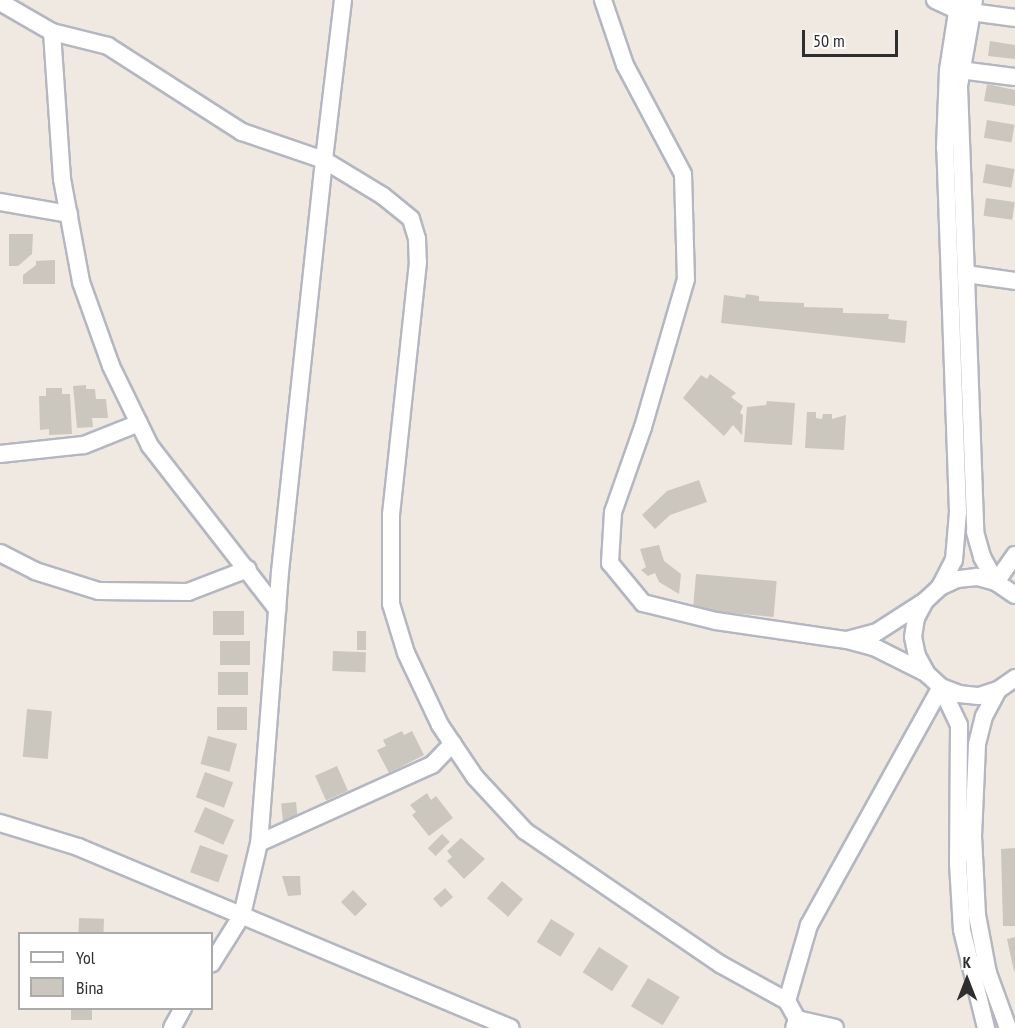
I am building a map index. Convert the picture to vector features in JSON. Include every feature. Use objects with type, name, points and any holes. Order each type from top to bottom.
[{"type":"street","points":[[213,961],[242,915],[259,843],[277,609],[343,0]]},
{"type":"street","points":[[603,0],[625,65],[683,174],[686,279],[643,428],[613,512],[610,563],[643,603],[716,621],[847,640],[874,647],[927,674],[941,687],[959,694],[979,696],[998,690],[1015,678]]},
{"type":"street","points":[[935,0],[1015,18]]},
{"type":"street","points":[[0,2],[52,32],[108,46],[242,132],[324,160],[383,195],[411,219],[417,239],[417,273],[391,515],[391,604],[406,653],[453,743],[475,777],[525,831],[720,964],[787,1001]]},
{"type":"street","points":[[847,640],[877,633],[901,620],[940,587],[954,560],[958,512],[945,148],[948,70],[965,6]]},
{"type":"street","points":[[965,6],[960,70],[975,532],[982,556],[996,582]]},
{"type":"street","points":[[52,32],[62,179],[81,282],[111,366],[150,446],[277,609]]},
{"type":"street","points":[[960,70],[1015,77]]},
{"type":"street","points":[[0,202],[69,214]]},
{"type":"street","points":[[966,274],[1015,281]]},
{"type":"street","points":[[0,454],[84,445],[139,423]]},
{"type":"street","points":[[0,553],[35,571],[99,591],[188,592],[248,569]]},
{"type":"street","points":[[996,582],[1015,555]]},
{"type":"street","points":[[940,587],[967,578],[996,582],[1014,593]]},
{"type":"street","points":[[925,601],[916,618],[913,637],[917,656],[927,674]]},
{"type":"street","points":[[835,1028],[795,1023],[787,1001],[809,926],[941,687]]},
{"type":"street","points":[[941,687],[959,725],[958,863],[962,930],[986,1028]]},
{"type":"street","points":[[998,690],[984,716],[977,745],[973,836],[977,915],[988,973],[1008,1028]]},
{"type":"street","points":[[259,843],[432,765],[453,743]]},
{"type":"street","points":[[0,823],[78,847],[511,1028]]},
{"type":"street","points":[[172,1028],[182,1010]]},
{"type":"building","points":[[990,41],[1015,45],[1015,59],[988,56]]},
{"type":"building","points":[[987,84],[1015,90],[1015,106],[984,101]]},
{"type":"building","points":[[987,120],[1015,125],[1011,143],[984,138]]},
{"type":"building","points":[[986,164],[1015,169],[1011,188],[983,183]]},
{"type":"building","points":[[986,198],[1015,202],[1012,220],[983,216]]},
{"type":"building","points":[[9,234],[33,234],[32,254],[18,266],[9,266]]},
{"type":"building","points":[[55,260],[55,284],[23,284],[23,275],[36,265],[36,261]]},
{"type":"building","points":[[746,294],[759,296],[759,301],[804,303],[804,307],[843,308],[843,313],[889,314],[888,319],[907,321],[905,343],[721,323],[724,295],[745,298]]},
{"type":"building","points":[[710,374],[736,393],[731,397],[743,406],[740,413],[743,415],[742,435],[733,425],[724,436],[683,398],[701,375],[707,379]]},
{"type":"building","points":[[86,385],[86,389],[95,389],[96,399],[106,399],[108,418],[92,418],[93,427],[77,428],[73,386]]},
{"type":"building","points":[[46,388],[62,388],[62,394],[70,394],[72,434],[49,435],[49,429],[40,430],[39,396],[46,396]]},
{"type":"building","points":[[767,401],[795,403],[792,445],[744,442],[747,407],[766,405]]},
{"type":"building","points":[[807,412],[816,412],[816,418],[822,419],[823,414],[832,414],[832,419],[846,415],[844,450],[805,448]]},
{"type":"building","points":[[699,480],[707,502],[670,515],[655,529],[642,515],[667,491]]},
{"type":"building","points":[[659,545],[664,561],[681,574],[679,594],[659,582],[655,573],[648,576],[641,570],[646,567],[640,549]]},
{"type":"building","points":[[696,574],[777,581],[774,617],[693,610]]},
{"type":"building","points":[[213,611],[244,611],[244,635],[213,635]]},
{"type":"building","points":[[357,631],[366,631],[366,650],[357,650]]},
{"type":"building","points":[[220,641],[250,641],[250,665],[220,665]]},
{"type":"building","points":[[333,651],[366,652],[365,672],[332,671]]},
{"type":"building","points":[[218,672],[248,672],[248,695],[218,695]]},
{"type":"building","points":[[217,707],[247,707],[247,730],[217,730]]},
{"type":"building","points":[[27,709],[52,711],[48,759],[23,757]]},
{"type":"building","points":[[402,731],[404,735],[412,731],[424,755],[389,773],[377,750],[386,746],[383,740]]},
{"type":"building","points":[[208,736],[237,744],[229,772],[200,764]]},
{"type":"building","points":[[337,766],[348,791],[326,800],[315,776]]},
{"type":"building","points":[[205,772],[233,782],[224,808],[196,797]]},
{"type":"building","points":[[427,793],[431,800],[436,796],[453,818],[429,836],[412,815],[416,812],[410,805]]},
{"type":"building","points":[[296,802],[298,821],[283,822],[281,804]]},
{"type":"building","points":[[205,807],[234,820],[223,845],[194,832]]},
{"type":"building","points":[[442,834],[450,842],[436,856],[428,848]]},
{"type":"building","points":[[461,838],[485,859],[464,879],[447,861],[452,857],[447,851]]},
{"type":"building","points":[[200,845],[228,855],[218,883],[190,872]]},
{"type":"building","points":[[1015,848],[1015,926],[1003,926],[1001,849]]},
{"type":"building","points":[[282,876],[300,876],[301,895],[288,896]]},
{"type":"building","points":[[502,881],[523,899],[508,917],[487,898]]},
{"type":"building","points":[[445,888],[453,897],[441,908],[433,899]]},
{"type":"building","points":[[353,890],[367,904],[355,916],[341,902]]},
{"type":"building","points":[[79,918],[104,919],[104,932],[79,932]]},
{"type":"building","points":[[551,919],[575,934],[560,957],[537,942]]},
{"type":"building","points":[[1015,937],[1015,971],[1014,971],[1007,939]]},
{"type":"building","points":[[599,947],[628,966],[612,991],[583,972]]},
{"type":"building","points":[[648,978],[680,997],[663,1025],[631,1006]]},
{"type":"building","points":[[71,1010],[92,1010],[92,1020],[71,1020]]}]
